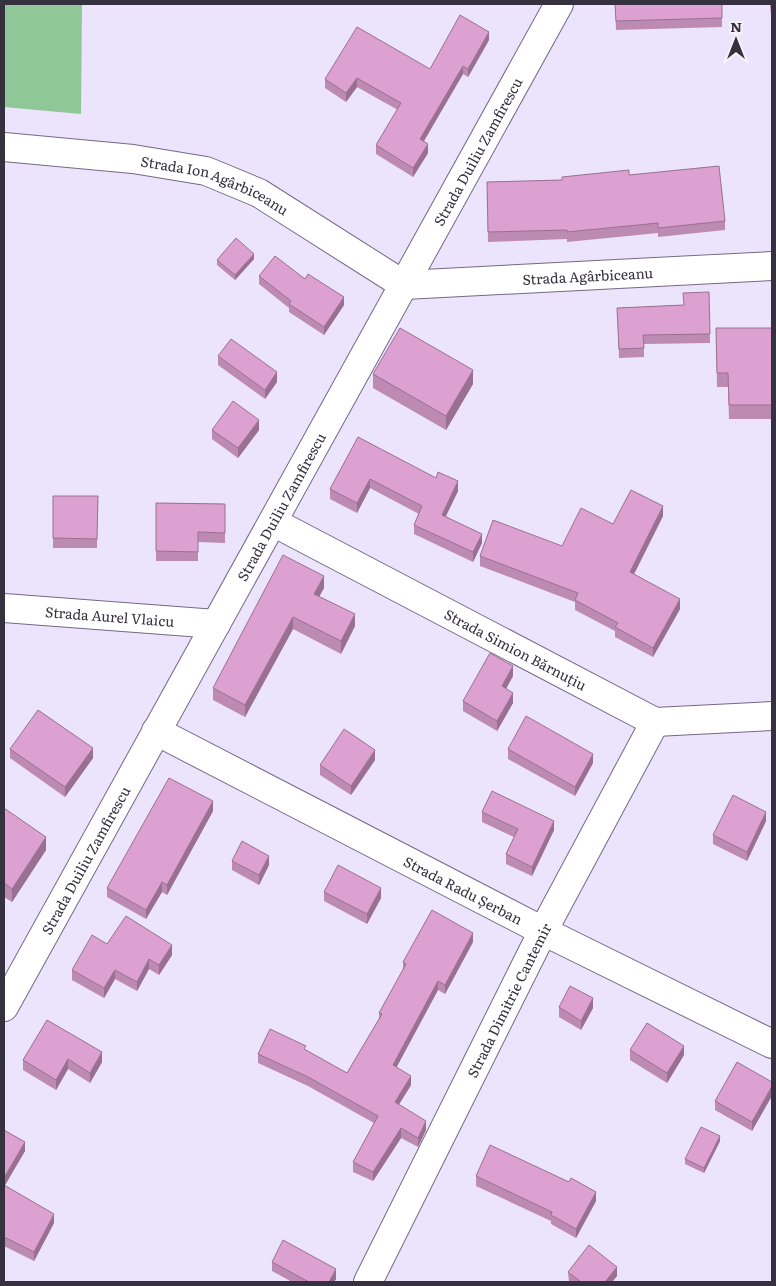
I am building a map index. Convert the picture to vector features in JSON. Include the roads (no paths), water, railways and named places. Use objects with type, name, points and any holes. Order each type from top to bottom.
[{"type":"street","name":"Strada Duiliu Zamfirescu","points":[[4,1008],[559,4]]},
{"type":"street","name":"Strada Ion Agârbiceanu","points":[[4,147],[133,159],[206,171],[258,193],[404,285]]},
{"type":"street","name":"Strada Agârbiceanu","points":[[404,285],[772,266]]},
{"type":"street","name":"Strada Simion Bărnuțiu","points":[[273,522],[655,722]]},
{"type":"street","name":"Strada Aurel Vlaicu","points":[[4,608],[216,624]]},
{"type":"street","points":[[655,722],[772,716]]},
{"type":"street","name":"Strada Dimitrie Cantemir","points":[[368,1282],[543,930],[655,722]]},
{"type":"street","name":"Strada Radu Șerban","points":[[156,731],[543,930],[772,1044]]}]
